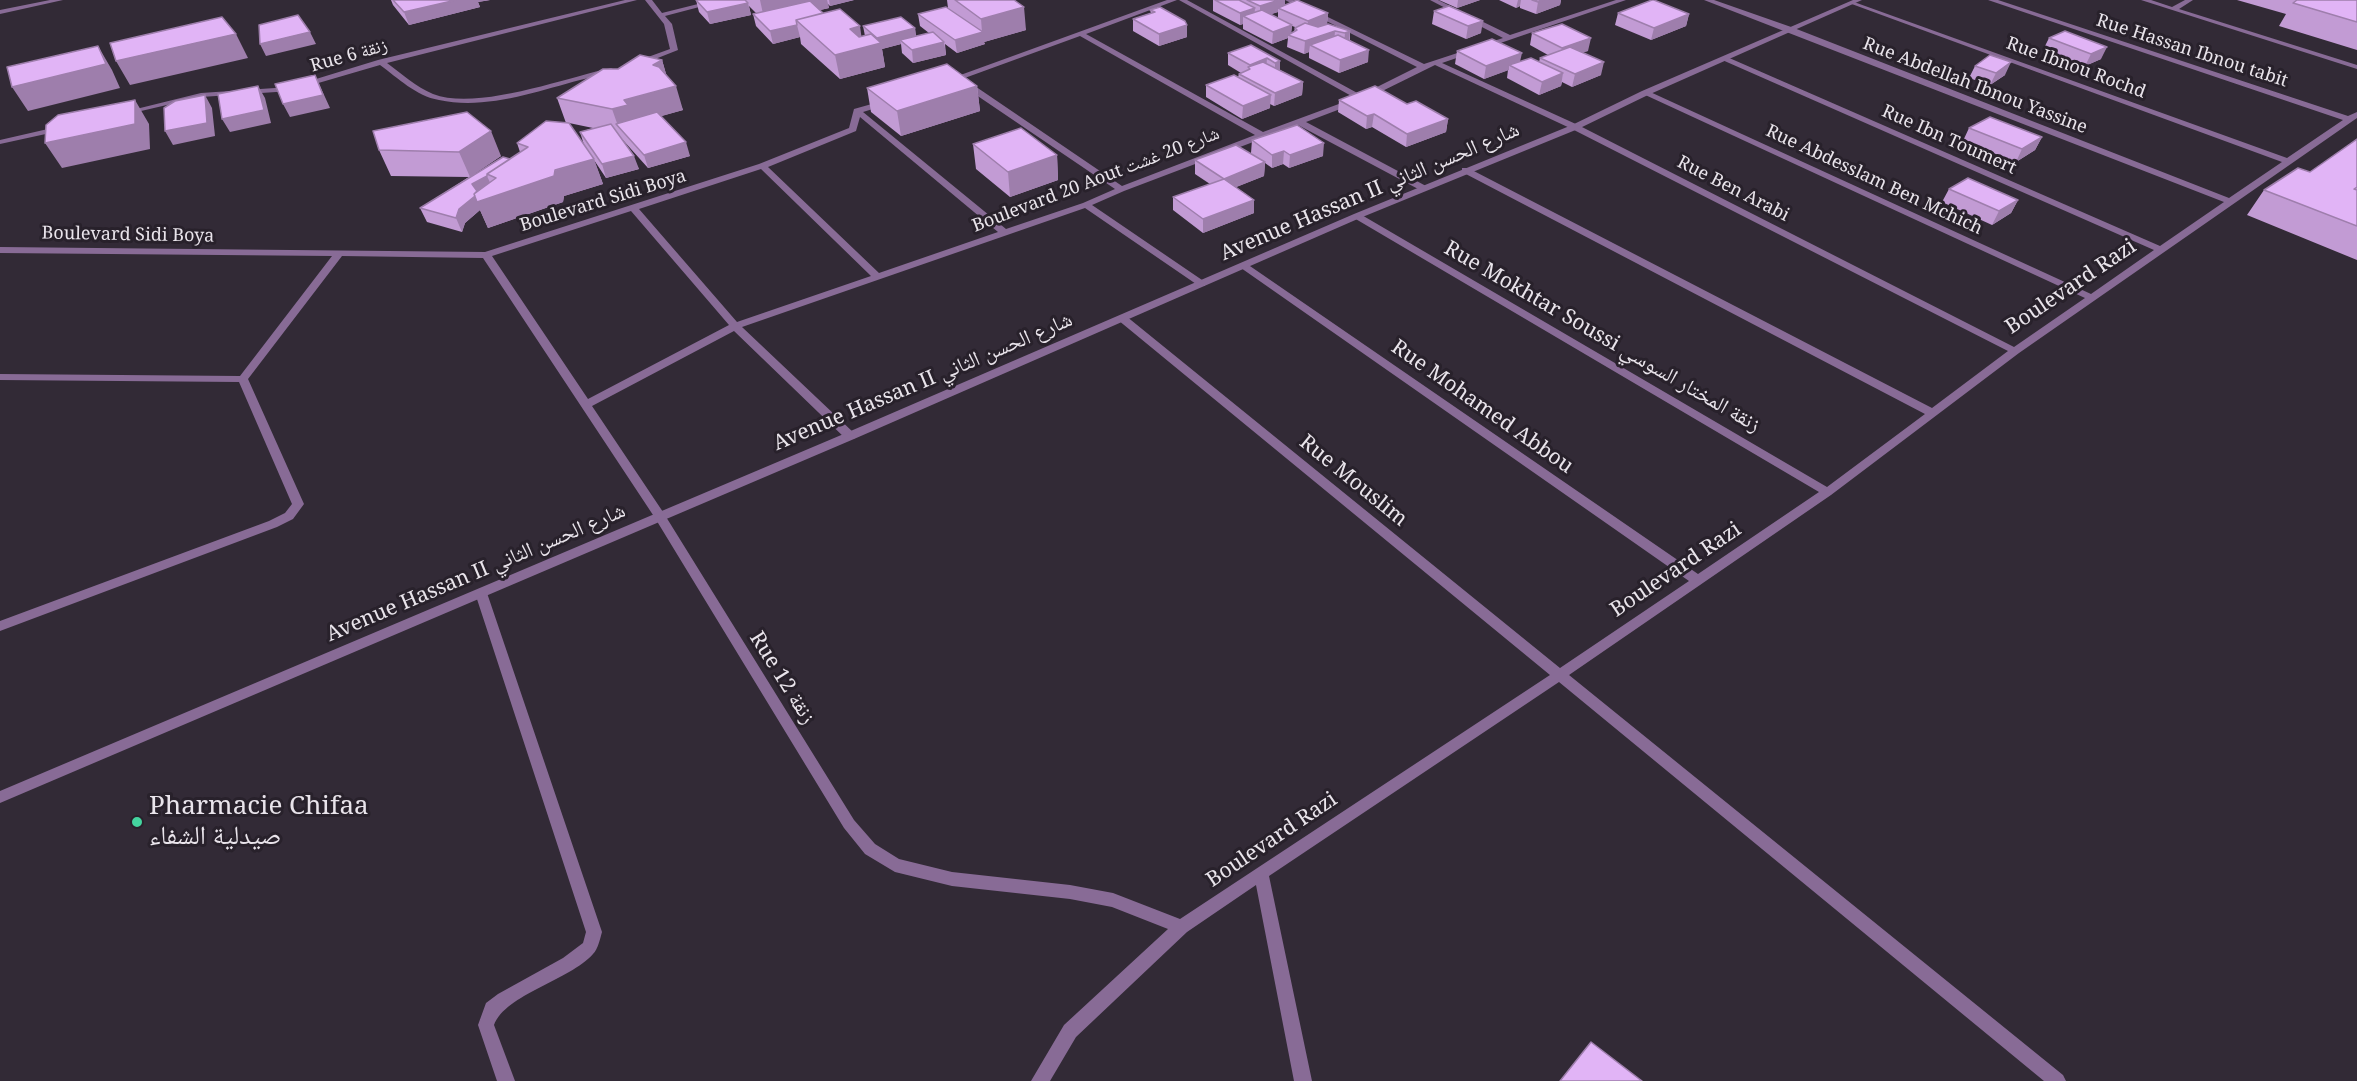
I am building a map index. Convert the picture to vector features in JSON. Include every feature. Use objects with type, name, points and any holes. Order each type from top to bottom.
[{"type":"street","points":[[0,12],[23,4],[60,0]]},
{"type":"street","name":"Rue 6 زنقة","points":[[112,116],[201,95],[291,89],[381,62],[634,0]]},
{"type":"street","points":[[627,68],[674,50],[668,24],[648,0]]},
{"type":"street","points":[[661,15],[723,0]]},
{"type":"street","points":[[935,85],[1174,0]]},
{"type":"street","points":[[1182,0],[1361,98]]},
{"type":"street","points":[[1288,0],[1423,67]]},
{"type":"street","points":[[1433,0],[1510,38]]},
{"type":"street","points":[[1589,0],[1603,6]]},
{"type":"street","name":"Boulevard 20 Aout شارع 20 غشت","points":[[587,404],[735,326],[1086,205],[1121,189],[1361,98],[1434,62],[1623,0]]},
{"type":"street","name":"Rue Abdellah Ibnou Yassine","points":[[1707,0],[1791,30],[2231,202]]},
{"type":"street","name":"Rue Hassan Ibnou tabit","points":[[1991,0],[2353,116]]},
{"type":"street","points":[[2144,0],[2357,67]]},
{"type":"street","points":[[2173,9],[2190,0]]},
{"type":"street","name":"Avenue Hassan II شارع الحسن الثاني","points":[[0,797],[1465,170],[1575,127],[1645,93],[1856,1]]},
{"type":"street","name":"Rue Ibnou Rochd","points":[[1856,1],[2289,162]]},
{"type":"street","points":[[1081,34],[1261,135]]},
{"type":"street","name":"Rue Ibn Toumert","points":[[1724,59],[2162,250]]},
{"type":"street","points":[[381,62],[421,90],[438,98],[463,100],[491,99],[616,69]]},
{"type":"street","name":"Rue Ben Arabi","points":[[1434,62],[1575,127],[2014,351]]},
{"type":"street","points":[[957,78],[1121,189]]},
{"type":"street","name":"Rue Abdesslam Ben Mchich","points":[[1645,93],[2090,297]]},
{"type":"street","points":[[857,111],[891,100]]},
{"type":"street","points":[[857,111],[1005,234]]},
{"type":"street","name":"Boulevard Sidi Boya","points":[[0,250],[486,255],[762,166],[853,129],[857,111]]},
{"type":"street","name":"Boulevard Razi","points":[[1040,1081],[1070,1031],[1181,927],[1560,675],[1827,492],[2014,351],[2353,116]]},
{"type":"street","points":[[1298,121],[1423,188]]},
{"type":"street","points":[[0,142],[67,126]]},
{"type":"street","points":[[762,166],[877,276]]},
{"type":"street","points":[[1465,170],[1932,413]]},
{"type":"street","points":[[1086,205],[1202,284]]},
{"type":"street","points":[[634,209],[735,326],[850,435]]},
{"type":"street","name":"Rue Mokhtar Soussi زنقة المختار السوسي","points":[[1357,216],[1827,492]]},
{"type":"street","points":[[243,379],[339,254]]},
{"type":"street","name":"Rue 12 زنقة","points":[[486,255],[659,515],[849,824],[870,849],[896,865],[952,879],[1070,892],[1113,900],[1181,927]]},
{"type":"street","name":"Rue Mohamed Abbou","points":[[1244,266],[1697,580]]},
{"type":"street","name":"Rue Mouslim","points":[[1122,318],[2057,1081]]},
{"type":"street","points":[[0,377],[243,379]]},
{"type":"street","points":[[0,626],[289,516],[298,504],[243,379]]},
{"type":"street","points":[[481,593],[594,932],[589,948],[570,963],[504,1000],[492,1010],[486,1025],[506,1081]]},
{"type":"street","points":[[1261,872],[1303,1081]]},
{"type":"building","points":[[393,0],[456,0],[404,12]]},
{"type":"building","points":[[696,0],[745,0],[748,3],[707,12]]},
{"type":"building","points":[[955,0],[1014,0],[1024,7],[981,19]]},
{"type":"building","points":[[1215,0],[1239,0],[1255,8],[1240,13]]},
{"type":"building","points":[[1247,0],[1279,0],[1260,6]]},
{"type":"building","points":[[1297,0],[1328,13],[1308,21],[1278,8]]},
{"type":"building","points":[[1652,0],[1689,14],[1654,28],[1618,13]]},
{"type":"building","points":[[2297,0],[2357,0],[2357,22],[2293,3]]},
{"type":"building","points":[[810,1],[823,13],[796,20],[797,25],[770,31],[753,14]]},
{"type":"building","points":[[1449,6],[1483,21],[1468,26],[1434,11]]},
{"type":"building","points":[[946,7],[983,32],[955,40],[918,14]]},
{"type":"building","points":[[1160,7],[1185,21],[1187,25],[1159,34],[1133,19],[1155,12],[1150,10]]},
{"type":"building","points":[[840,9],[860,26],[850,29],[859,37],[871,34],[881,43],[835,55],[796,20]]},
{"type":"building","points":[[1262,10],[1292,25],[1273,32],[1243,16]]},
{"type":"building","points":[[298,15],[310,32],[260,44],[259,25]]},
{"type":"building","points":[[222,17],[236,34],[116,61],[110,43]]},
{"type":"building","points":[[901,17],[915,28],[877,38],[863,26]]},
{"type":"building","points":[[1305,23],[1318,27],[1328,24],[1350,31],[1345,33],[1335,31],[1305,41],[1288,35]]},
{"type":"building","points":[[1562,24],[1591,38],[1562,48],[1532,33]]},
{"type":"building","points":[[2065,31],[2107,47],[2091,54],[2049,38]]},
{"type":"building","points":[[933,32],[944,42],[912,50],[900,40]]},
{"type":"building","points":[[1338,35],[1369,50],[1340,60],[1310,45]]},
{"type":"building","points":[[1492,39],[1522,53],[1486,66],[1457,51]]},
{"type":"building","points":[[1251,45],[1280,61],[1275,63],[1267,58],[1250,65],[1228,53]]},
{"type":"building","points":[[98,46],[106,64],[12,87],[7,67]]},
{"type":"building","points":[[1570,47],[1604,62],[1575,74],[1540,58]]},
{"type":"building","points":[[640,55],[662,60],[653,65],[659,67],[676,86],[624,100],[628,105],[612,109],[557,98],[603,69],[618,69]]},
{"type":"building","points":[[1990,55],[2011,62],[1996,73],[1975,66]]},
{"type":"building","points":[[1531,58],[1563,73],[1542,82],[1509,65]]},
{"type":"building","points":[[1263,62],[1303,82],[1275,93],[1239,74],[1250,69],[1248,67]]},
{"type":"building","points":[[947,64],[977,86],[897,111],[867,88]]},
{"type":"building","points":[[315,75],[323,95],[283,104],[275,84]]},
{"type":"building","points":[[1234,75],[1271,95],[1243,106],[1206,85]]},
{"type":"building","points":[[258,86],[264,110],[222,119],[218,94]]},
{"type":"building","points":[[1375,86],[1407,104],[1416,101],[1448,119],[1407,134],[1374,114],[1367,116],[1339,100]]},
{"type":"building","points":[[205,95],[207,123],[165,131],[164,108],[175,101]]},
{"type":"building","points":[[135,100],[135,124],[45,143],[46,125],[58,115]]},
{"type":"building","points":[[467,112],[491,131],[459,152],[379,150],[373,131]]},
{"type":"building","points":[[657,112],[686,142],[644,155],[616,124]]},
{"type":"building","points":[[1990,117],[2042,137],[2022,149],[1969,128]]},
{"type":"building","points":[[546,121],[569,123],[594,159],[555,170],[554,176],[477,202],[474,194],[496,178],[487,174],[528,147],[517,143]]},
{"type":"building","points":[[611,124],[634,156],[602,164],[580,132]]},
{"type":"building","points":[[1297,125],[1324,143],[1290,155],[1284,151],[1272,155],[1252,140]]},
{"type":"building","points":[[1021,128],[1057,155],[1008,172],[973,144]]},
{"type":"building","points":[[2357,139],[2357,187],[2354,189],[2357,190],[2357,226],[2264,190],[2298,168],[2310,172]]},
{"type":"building","points":[[1236,145],[1265,162],[1224,179],[1195,160]]},
{"type":"building","points":[[503,157],[510,159],[472,184],[477,191],[475,196],[459,209],[456,218],[420,208]]},
{"type":"building","points":[[1968,178],[2018,200],[1999,211],[1949,189]]},
{"type":"building","points":[[1224,179],[1254,200],[1203,219],[1173,197]]},
{"type":"building","points":[[1591,1042],[1642,1081],[1560,1081]]},
{"type":"place","name":"Pharmacie Chifaa صيدلية الشفاء","points":[[137,822]]}]
